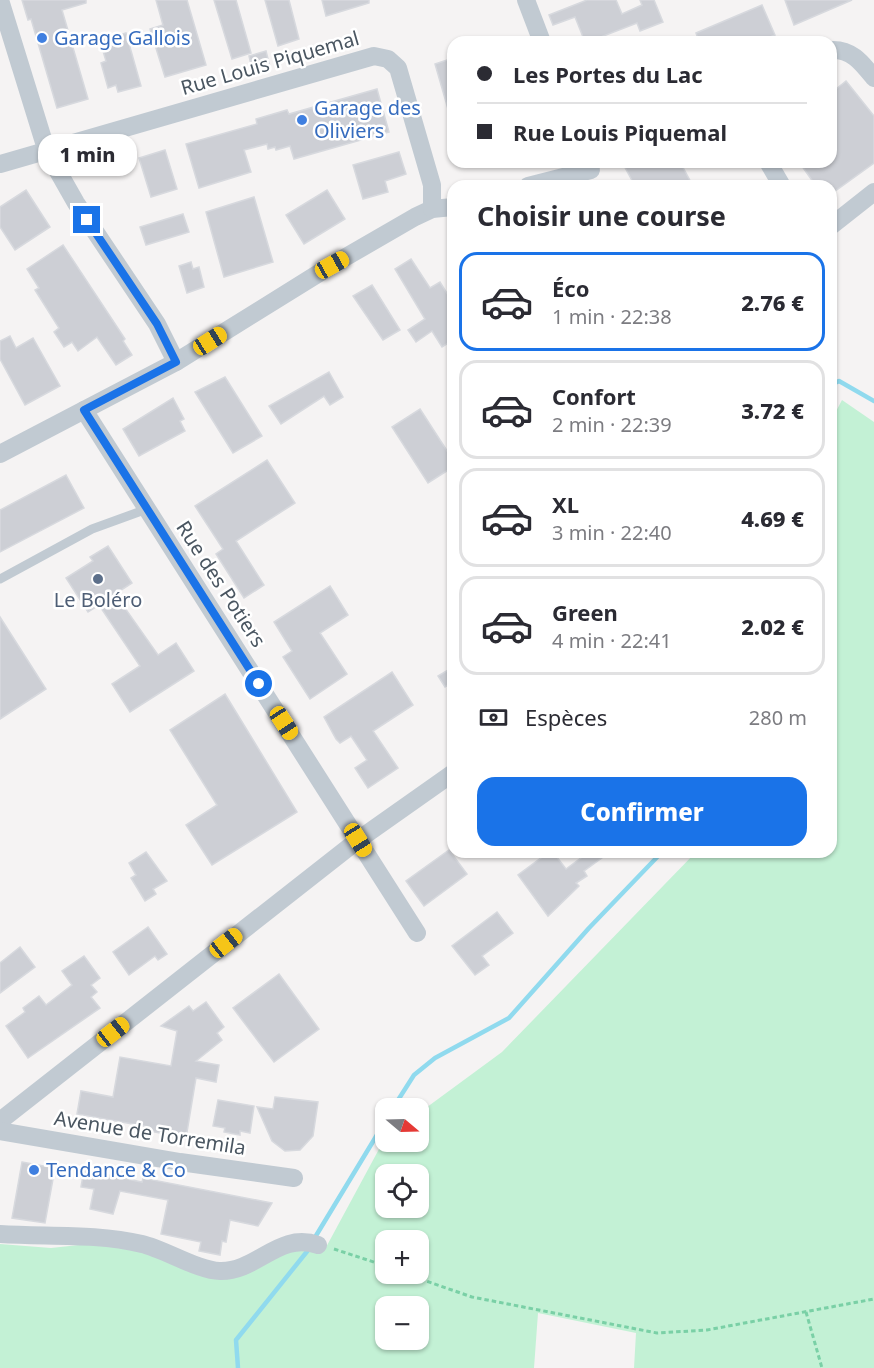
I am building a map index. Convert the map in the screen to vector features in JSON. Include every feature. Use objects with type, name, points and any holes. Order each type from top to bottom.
[{"type":"street","points":[[0,0],[47,152],[76,203],[157,324],[176,362]]},
{"type":"street","points":[[526,0],[540,36]]},
{"type":"street","points":[[837,50],[842,50],[859,59],[874,78]]},
{"type":"street","name":"Rue Louis Piquemal","points":[[0,164],[374,56],[388,59],[398,68],[432,185],[432,209]]},
{"type":"street","points":[[558,180],[592,173]]},
{"type":"street","points":[[837,221],[874,192]]},
{"type":"street","points":[[0,454],[176,362],[332,265],[432,209],[447,208]]},
{"type":"street","name":"Rue des Potiers","points":[[84,410],[417,933]]},
{"type":"street","points":[[0,1121],[358,840],[447,777]]},
{"type":"street","name":"Avenue de Torremila","points":[[0,1131],[180,1162],[294,1178]]},
{"type":"street","points":[[0,1234],[103,1238],[143,1244],[218,1271],[241,1268],[277,1247],[312,1243]]},
{"type":"lane","points":[[0,579],[92,529],[147,509]]},
{"type":"path","points":[[312,1243],[375,1263]]},
{"type":"path","points":[[429,1282],[472,1297],[657,1333],[707,1330],[874,1299]]},
{"type":"path","points":[[806,1312],[822,1368]]},
{"type":"green space","points":[[842,400],[874,422],[874,1368],[634,1368],[636,1333],[538,1313],[534,1368],[0,1368],[0,1244],[51,1248],[107,1242],[137,1248],[203,1274],[300,1246],[324,1251],[377,1152],[429,1152],[429,1106],[502,1052],[690,858],[837,858],[837,410]]},
{"type":"building","points":[[22,0],[86,0],[86,3],[62,10],[88,99],[57,108],[31,19],[28,20]]},
{"type":"building","points":[[156,0],[187,0],[206,65],[165,77],[150,29],[163,25]]},
{"type":"building","points":[[214,0],[236,0],[251,53],[232,59]]},
{"type":"building","points":[[265,0],[289,0],[299,39],[278,46]]},
{"type":"building","points":[[322,0],[369,0],[369,3],[326,16]]},
{"type":"building","points":[[587,0],[616,0],[622,14],[642,5],[640,0],[654,0],[663,22],[640,31],[637,23],[603,36],[583,36],[575,17],[553,25],[549,15]]},
{"type":"building","points":[[785,0],[852,0],[794,25]]},
{"type":"building","points":[[762,5],[775,35],[697,36],[696,33]]},
{"type":"building","points":[[126,33],[141,86],[118,92],[116,85],[108,88],[101,63],[106,61],[100,41]]},
{"type":"building","points":[[266,51],[270,67],[253,73],[249,56]]},
{"type":"building","points":[[447,60],[447,106],[435,64]]},
{"type":"building","points":[[846,81],[874,116],[874,163],[837,190],[837,180],[812,180],[803,168],[837,168],[837,88]]},
{"type":"building","points":[[377,89],[389,132],[294,159],[290,146],[276,150],[275,147],[268,149],[267,144],[244,150],[251,172],[199,188],[186,144],[257,124],[256,119],[287,110],[289,114]]},
{"type":"building","points":[[165,150],[177,189],[151,197],[139,158]]},
{"type":"building","points":[[399,152],[406,174],[385,181],[388,192],[363,199],[353,165]]},
{"type":"building","points":[[625,168],[683,168],[690,180],[632,180]]},
{"type":"building","points":[[26,190],[50,227],[15,250],[0,227],[0,207]]},
{"type":"building","points":[[327,190],[345,219],[304,244],[286,215]]},
{"type":"building","points":[[254,197],[273,262],[224,277],[206,212]]},
{"type":"building","points":[[183,214],[189,232],[146,245],[140,227]]},
{"type":"building","points":[[63,245],[125,339],[123,341],[132,355],[116,365],[97,337],[78,351],[72,342],[64,347],[54,332],[59,328],[35,290],[39,288],[27,269]]},
{"type":"building","points":[[411,259],[430,288],[440,282],[447,293],[447,344],[442,347],[432,331],[416,342],[408,330],[425,319],[395,269]]},
{"type":"building","points":[[191,262],[193,269],[199,267],[204,287],[187,293],[179,266]]},
{"type":"building","points":[[372,285],[400,330],[383,340],[353,296]]},
{"type":"building","points":[[10,336],[16,348],[33,338],[60,386],[25,405],[0,359],[0,341]]},
{"type":"building","points":[[329,372],[343,397],[330,405],[324,396],[281,424],[269,406]]},
{"type":"building","points":[[225,377],[262,436],[233,453],[195,392]]},
{"type":"building","points":[[173,398],[184,419],[180,421],[185,431],[139,456],[123,429]]},
{"type":"building","points":[[420,409],[447,451],[447,471],[428,483],[392,427]]},
{"type":"building","points":[[267,460],[295,503],[236,541],[264,585],[244,598],[216,554],[223,549],[195,506]]},
{"type":"building","points":[[66,475],[84,508],[0,552],[0,510]]},
{"type":"building","points":[[108,546],[132,583],[115,594],[158,655],[176,643],[194,671],[130,712],[112,684],[140,666],[99,605],[88,612],[66,578],[93,561],[90,557]]},
{"type":"building","points":[[330,586],[348,615],[320,633],[347,674],[310,699],[283,657],[292,651],[274,622]]},
{"type":"building","points":[[0,617],[46,689],[0,719]]},
{"type":"building","points":[[447,671],[447,686],[445,687],[438,676]]},
{"type":"building","points":[[392,672],[413,705],[373,731],[398,768],[368,788],[355,768],[367,760],[351,736],[340,743],[336,739],[324,717]]},
{"type":"building","points":[[225,694],[297,812],[212,865],[186,825],[217,805],[170,730]]},
{"type":"building","points":[[447,851],[447,858],[455,858],[467,874],[424,906],[406,881]]},
{"type":"building","points":[[146,852],[167,881],[153,889],[156,894],[145,901],[131,878],[136,875],[129,863]]},
{"type":"building","points":[[541,858],[558,858],[566,869],[581,858],[602,858],[584,871],[587,876],[576,883],[579,886],[548,916],[518,875]]},
{"type":"building","points":[[497,912],[513,933],[482,956],[489,965],[475,975],[452,946]]},
{"type":"building","points":[[148,927],[167,954],[158,960],[155,956],[129,975],[113,952]]},
{"type":"building","points":[[20,947],[35,967],[0,993],[0,963]]},
{"type":"building","points":[[84,956],[100,978],[91,985],[97,992],[91,997],[100,1008],[28,1058],[6,1026],[25,1012],[23,1008],[39,996],[46,1005],[72,985],[62,971]]},
{"type":"building","points":[[279,974],[319,1029],[274,1062],[233,1008]]},
{"type":"building","points":[[206,1002],[224,1027],[217,1033],[222,1040],[196,1061],[219,1065],[216,1082],[196,1078],[186,1138],[149,1131],[149,1127],[77,1114],[81,1091],[113,1097],[120,1057],[171,1066],[177,1031],[161,1026],[189,1006],[193,1011]]},
{"type":"building","points":[[275,1097],[318,1102],[313,1136],[300,1150],[285,1151],[272,1141],[257,1107],[273,1109]]},
{"type":"building","points":[[218,1100],[254,1106],[250,1133],[240,1131],[240,1135],[224,1132],[225,1128],[213,1126]]},
{"type":"building","points":[[22,1162],[55,1168],[45,1223],[12,1218]]},
{"type":"building","points":[[84,1170],[142,1182],[143,1178],[272,1203],[258,1226],[230,1220],[226,1242],[222,1241],[220,1255],[199,1251],[201,1242],[161,1234],[168,1200],[120,1191],[113,1214],[90,1209],[94,1189],[81,1187]]},
{"type":"waterway","points":[[837,382],[839,381],[874,401]]},
{"type":"waterway","points":[[399,1098],[414,1075],[435,1058],[509,1018],[589,928],[656,858]]},
{"type":"waterway","points":[[314,1239],[375,1138]]},
{"type":"waterway","points":[[238,1368],[236,1340],[309,1249]]},
{"type":"place","name":"Garage Gallois","points":[[42,38]]},
{"type":"place","name":"Garage des Oliviers","points":[[302,120]]},
{"type":"place","name":"Le Boléro","points":[[98,579]]},
{"type":"place","name":"Tendance & Co","points":[[34,1170]]},
{"type":"route","points":[[87,220],[157,324],[176,362],[84,410],[259,684]]}]
